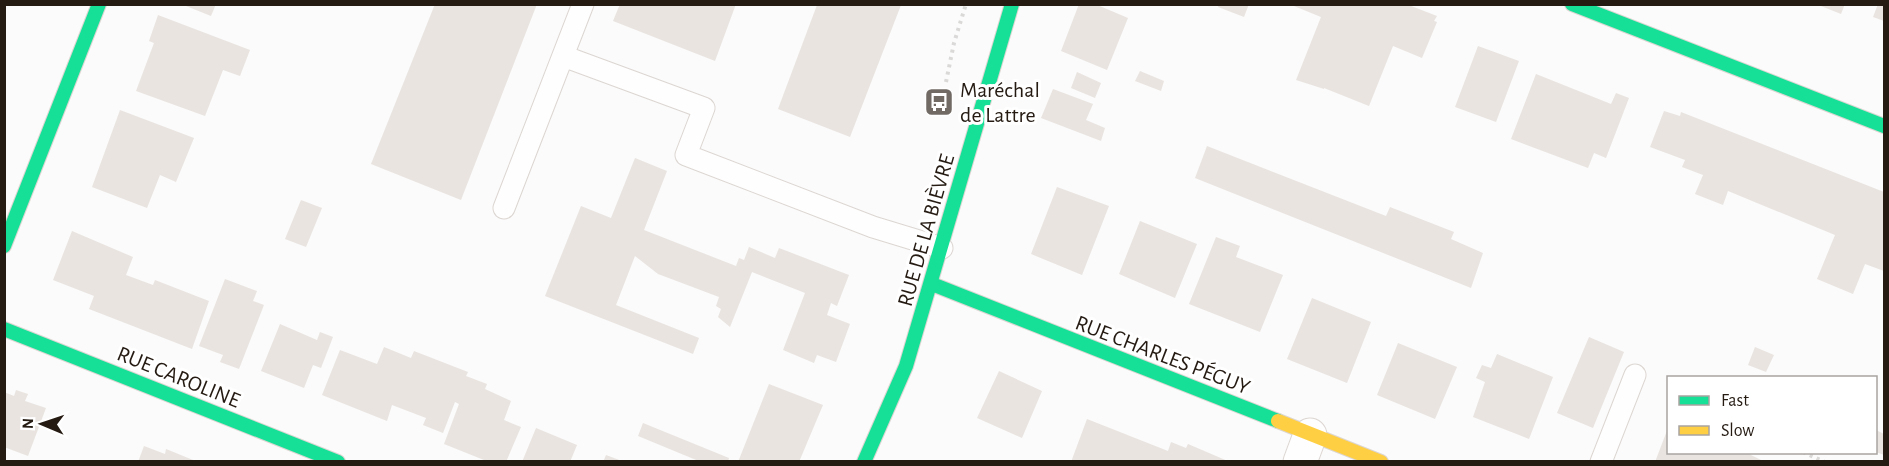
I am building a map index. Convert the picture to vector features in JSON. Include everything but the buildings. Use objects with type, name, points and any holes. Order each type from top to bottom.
[{"type":"street","points":[[4,246],[99,4]]},
{"type":"street","name":"RUE DE LA BIÈVRE","points":[[864,462],[906,366],[932,284],[1012,4]]},
{"type":"street","points":[[1572,4],[1884,126]]},
{"type":"street","name":"RUE CHARLES PÉGUY","points":[[932,284],[1305,448],[1381,462]]},
{"type":"street","name":"RUE CAROLINE","points":[[4,329],[338,462]]},
{"type":"lane","points":[[504,208],[583,4]]},
{"type":"lane","points":[[563,56],[704,108],[687,155],[873,227],[942,248]]},
{"type":"lane","points":[[1601,462],[1635,375]]},
{"type":"path","points":[[1805,454],[1825,462]]},
{"type":"traffic: fast","points":[[4,246],[99,4]]},
{"type":"traffic: fast","points":[[864,462],[906,366],[1012,4]]},
{"type":"traffic: fast","points":[[1572,4],[1884,126]]},
{"type":"traffic: fast","points":[[932,284],[1278,421]]},
{"type":"traffic: fast","points":[[4,329],[338,462]]},
{"type":"traffic: slow","points":[[1278,421],[1381,462]]},
{"type":"place","name":"Maréchal de Lattre","points":[[939,102]]}]
